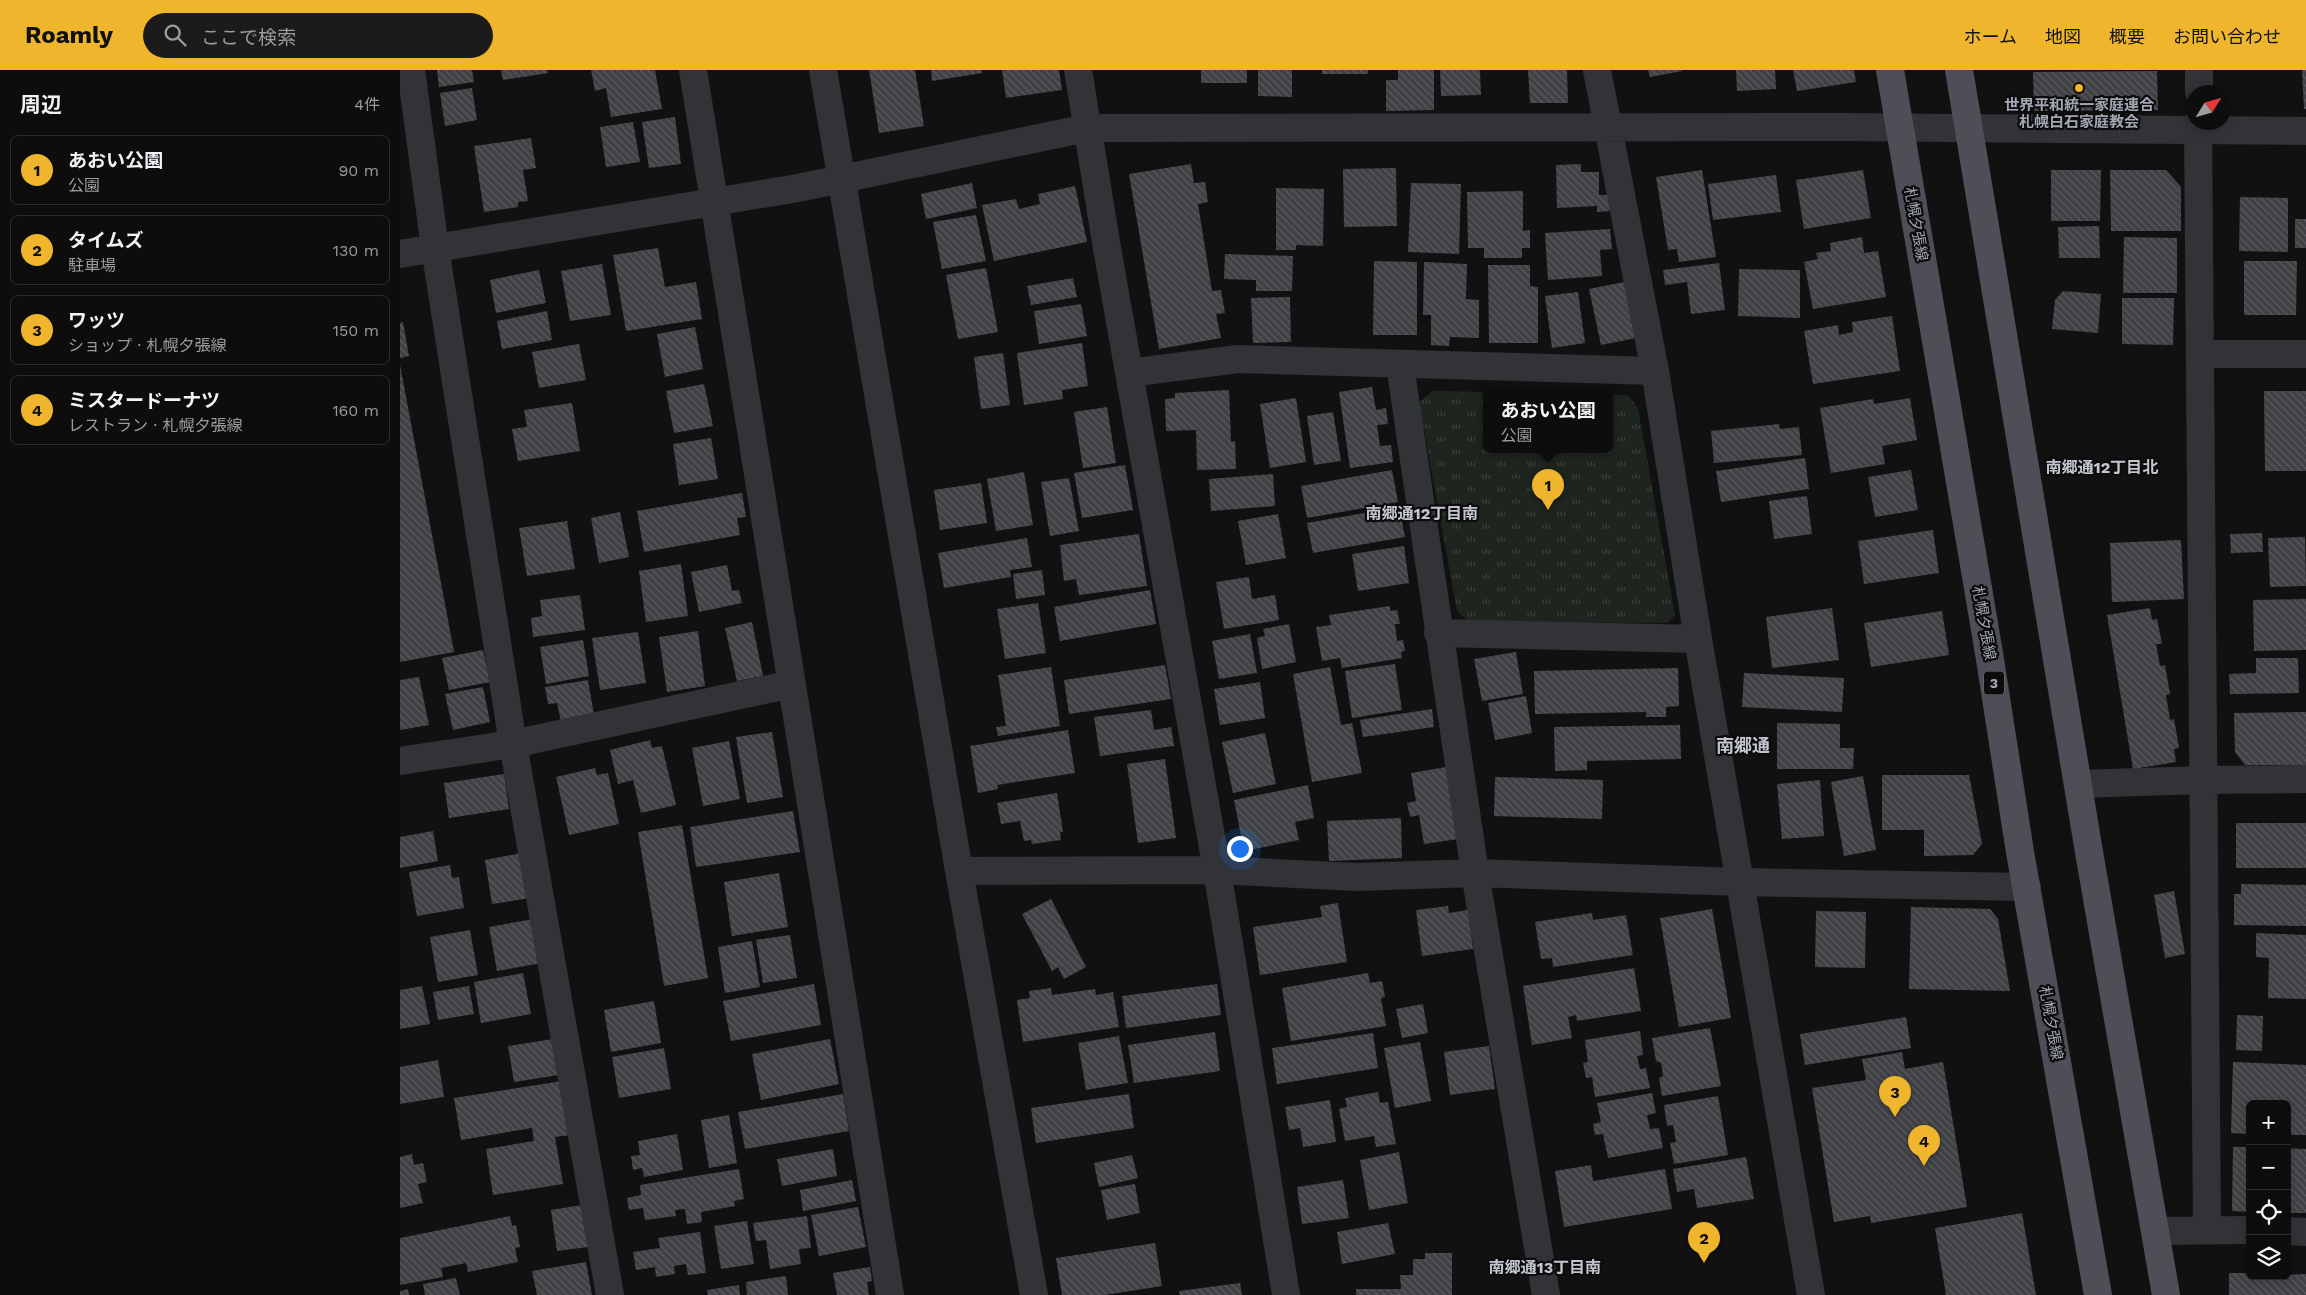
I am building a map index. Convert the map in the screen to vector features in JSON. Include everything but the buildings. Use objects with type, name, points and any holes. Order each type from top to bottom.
[{"type":"main road","name":"札幌夕張線","points":[[1890,70],[2027,887],[2098,1295]]},
{"type":"main road","points":[[1960,70],[2078,784],[2166,1295]]},
{"type":"street","points":[[411,70],[435,248],[513,744],[610,1295]]},
{"type":"street","points":[[693,70],[722,201],[792,684],[890,1295]]},
{"type":"street","points":[[823,70],[959,871],[1034,1295]]},
{"type":"street","points":[[1078,70],[1129,373],[1217,870],[1286,1295]]},
{"type":"street","points":[[1597,70],[1655,371],[1698,639],[1742,882],[1811,1295]]},
{"type":"street","points":[[2199,70],[2199,85]]},
{"type":"street","points":[[400,254],[798,188],[1087,128],[1970,128],[2186,126]]},
{"type":"street","points":[[2231,128],[2306,131]]},
{"type":"street","points":[[2198,130],[2207,1229]]},
{"type":"street","points":[[2200,354],[2306,354]]},
{"type":"street","points":[[1129,373],[1238,359],[1655,371]]},
{"type":"street","points":[[1400,365],[1438,633],[1475,872],[1546,1295]]},
{"type":"street","points":[[1438,633],[1698,639]]},
{"type":"street","points":[[400,761],[513,744],[792,684]]},
{"type":"street","points":[[2078,784],[2203,780],[2306,780]]},
{"type":"street","points":[[959,871],[1217,870],[1357,877],[1475,872],[1742,882],[2027,887]]},
{"type":"street","points":[[2155,1231],[2246,1230]]},
{"type":"street","points":[[2291,1231],[2306,1232]]},
{"type":"green space","points":[[1433,391],[1483,392],[1483,453],[1613,453],[1613,395],[1628,395],[1638,408],[1675,615],[1668,623],[1470,622],[1457,611],[1419,402]]},
{"type":"place","name":"世界平和統一家庭連合 札幌白石家庭教会","points":[[2079,88]]},
{"type":"place","name":"あおい公園","points":[[1548,510]]},
{"type":"place","name":"ワッツ","points":[[1895,1117]]},
{"type":"place","name":"ミスタードーナツ","points":[[1924,1166]]},
{"type":"place","name":"タイムズ","points":[[1704,1263]]},
{"type":"district","name":"南郷通12丁目北","points":[[2102,467]]},
{"type":"district","name":"南郷通12丁目南","points":[[1422,513]]},
{"type":"district","name":"南郷通","points":[[1743,745]]},
{"type":"district","name":"南郷通13丁目南","points":[[1545,1267]]}]
